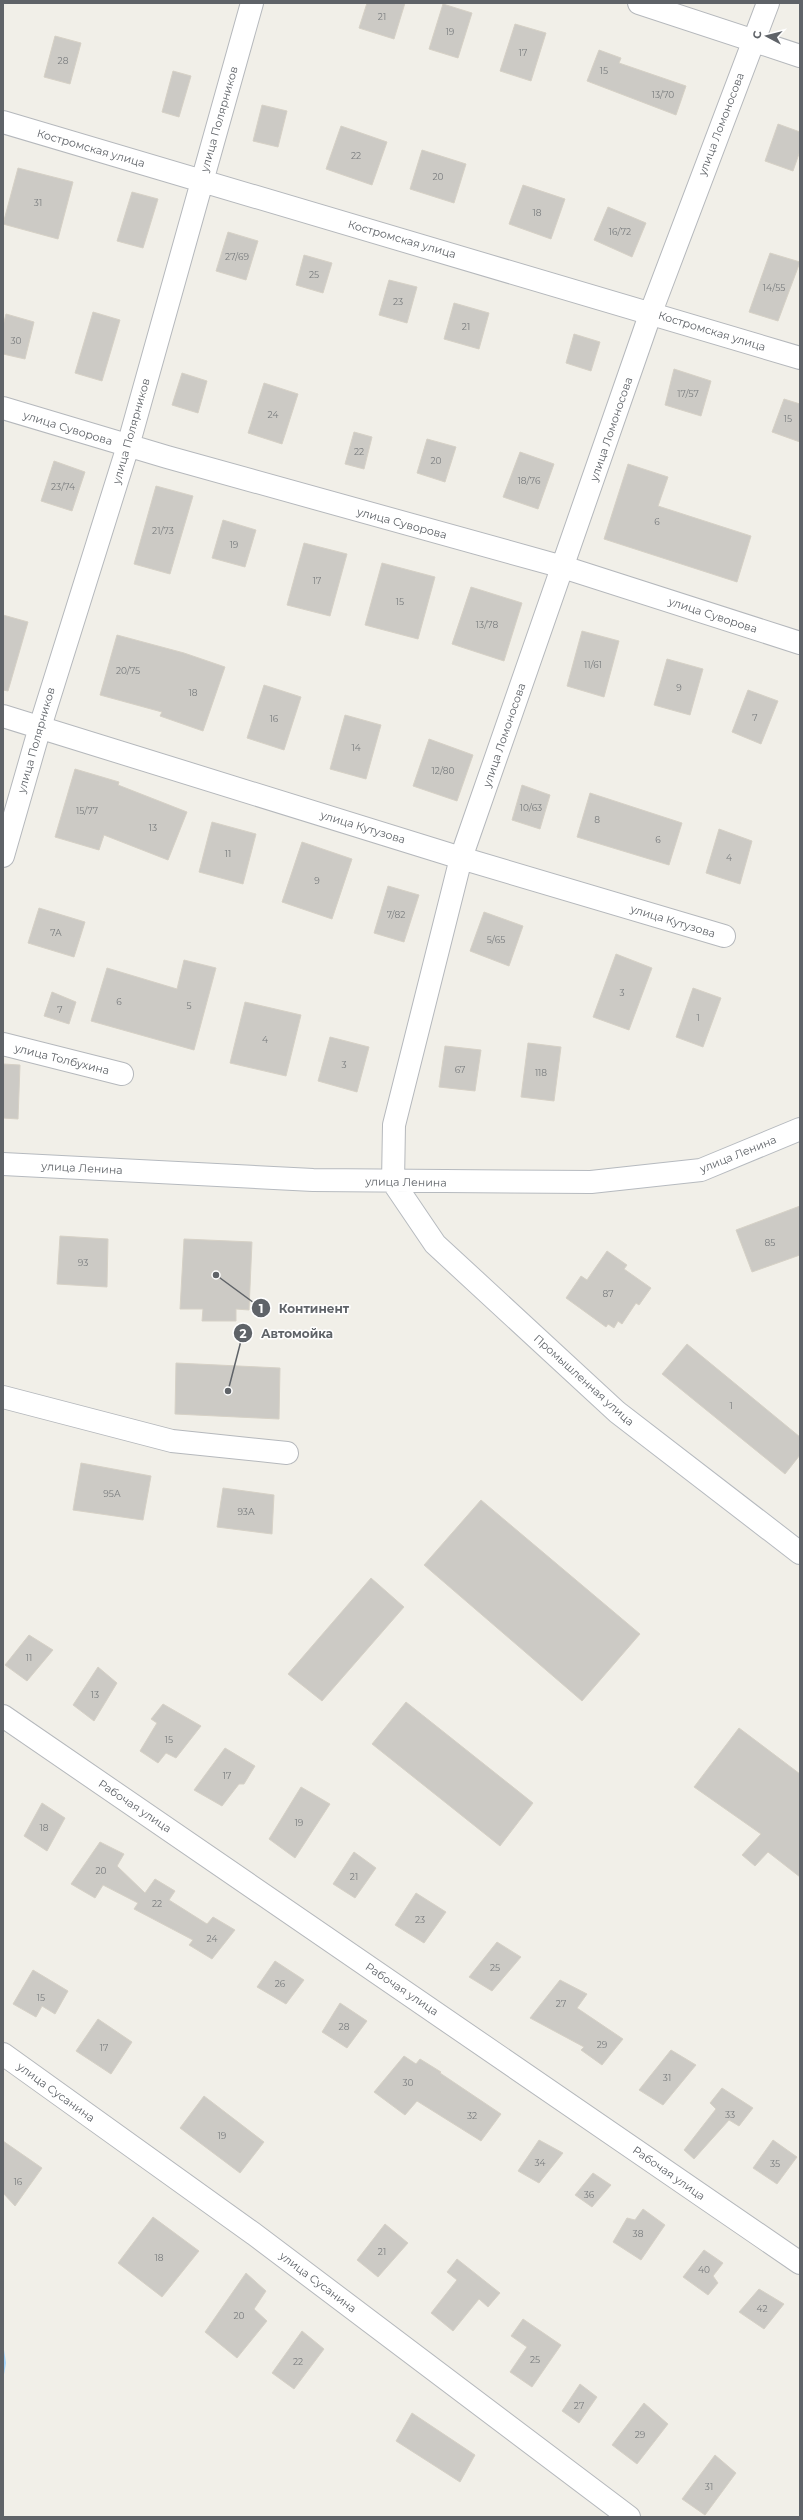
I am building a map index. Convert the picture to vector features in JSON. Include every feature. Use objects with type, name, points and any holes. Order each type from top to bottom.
[{"type":"street","name":"улица Полярников","points":[[3,856],[40,727],[128,446],[252,3]]},
{"type":"street","points":[[639,3],[800,56]]},
{"type":"street","name":"улица Ломоносова","points":[[393,1182],[394,1125],[461,858],[651,312],[768,3]]},
{"type":"street","name":"Костромская улица","points":[[3,122],[651,312],[800,358]]},
{"type":"street","name":"улица Суворова","points":[[3,408],[128,446],[563,567],[800,643]]},
{"type":"street","name":"улица Кутузова","points":[[3,716],[461,858],[724,936]]},
{"type":"street","name":"улица Толбухина","points":[[3,1044],[122,1074]]},
{"type":"street","name":"улица Ленина","points":[[3,1164],[393,1182],[591,1182],[701,1170],[800,1129]]},
{"type":"street","name":"Промышленная улица","points":[[393,1182],[435,1244],[617,1412],[800,1553]]},
{"type":"street","points":[[3,1397],[172,1441],[287,1454]]},
{"type":"street","name":"Рабочая улица","points":[[3,1716],[800,2263]]},
{"type":"street","name":"улица Сусанина","points":[[3,2054],[254,2234],[629,2517]]},
{"type":"water","points":[[3,2343],[6,2363],[3,2380]]},
{"type":"building","points":[[367,3],[405,3],[394,39],[359,28]]},
{"type":"building","points":[[443,4],[472,13],[458,58],[429,49]]},
{"type":"building","points":[[515,24],[546,33],[531,81],[500,71]]},
{"type":"building","points":[[55,36],[81,43],[70,84],[44,77]]},
{"type":"building","points":[[599,50],[621,58],[619,63],[686,86],[676,115],[587,81]]},
{"type":"building","points":[[173,71],[191,76],[179,117],[162,112]]},
{"type":"building","points":[[262,105],[287,111],[278,147],[253,141]]},
{"type":"building","points":[[778,124],[800,132],[800,151],[793,171],[765,161]]},
{"type":"building","points":[[341,126],[387,142],[372,185],[326,169]]},
{"type":"building","points":[[422,150],[466,164],[454,203],[410,189]]},
{"type":"building","points":[[18,168],[73,182],[58,239],[3,224]]},
{"type":"building","points":[[523,185],[565,199],[551,239],[509,224]]},
{"type":"building","points":[[132,192],[158,199],[143,248],[117,241]]},
{"type":"building","points":[[608,207],[646,223],[632,257],[594,240]]},
{"type":"building","points":[[228,232],[258,241],[246,280],[216,271]]},
{"type":"building","points":[[770,253],[800,262],[778,321],[749,312]]},
{"type":"building","points":[[304,255],[332,263],[323,293],[296,285]]},
{"type":"building","points":[[389,280],[417,287],[407,323],[379,315]]},
{"type":"building","points":[[454,303],[489,313],[479,349],[444,339]]},
{"type":"building","points":[[93,312],[120,320],[102,381],[75,373]]},
{"type":"building","points":[[6,314],[34,322],[25,359],[3,354],[3,326]]},
{"type":"building","points":[[574,334],[600,342],[591,371],[566,363]]},
{"type":"building","points":[[674,369],[711,381],[701,416],[665,405]]},
{"type":"building","points":[[182,373],[207,381],[198,413],[172,405]]},
{"type":"building","points":[[264,383],[298,394],[282,444],[248,433]]},
{"type":"building","points":[[784,399],[800,404],[800,442],[772,432]]},
{"type":"building","points":[[354,432],[372,437],[364,469],[345,464]]},
{"type":"building","points":[[427,439],[456,447],[445,482],[417,473]]},
{"type":"building","points":[[520,452],[554,464],[538,509],[503,497]]},
{"type":"building","points":[[54,461],[85,472],[72,511],[41,501]]},
{"type":"building","points":[[628,464],[668,477],[658,506],[751,536],[737,582],[604,539]]},
{"type":"building","points":[[156,486],[193,496],[170,574],[134,564]]},
{"type":"building","points":[[223,520],[256,530],[245,567],[212,558]]},
{"type":"building","points":[[304,543],[347,554],[330,616],[287,605]]},
{"type":"building","points":[[382,563],[435,577],[418,639],[365,625]]},
{"type":"building","points":[[471,587],[522,603],[504,661],[452,644]]},
{"type":"building","points":[[3,615],[28,622],[8,691],[3,690]]},
{"type":"building","points":[[582,631],[619,641],[604,697],[567,686]]},
{"type":"building","points":[[117,635],[184,653],[225,667],[203,731],[160,716],[162,712],[100,695]]},
{"type":"building","points":[[667,659],[703,669],[690,715],[654,705]]},
{"type":"building","points":[[264,685],[301,697],[284,750],[247,738]]},
{"type":"building","points":[[748,690],[778,701],[761,744],[732,732]]},
{"type":"building","points":[[345,715],[381,725],[366,779],[330,769]]},
{"type":"building","points":[[429,739],[473,755],[457,801],[413,786]]},
{"type":"building","points":[[75,769],[119,782],[118,785],[187,812],[168,860],[104,835],[99,850],[55,837]]},
{"type":"building","points":[[522,785],[550,795],[540,829],[512,820]]},
{"type":"building","points":[[590,793],[682,823],[669,865],[577,837]]},
{"type":"building","points":[[212,822],[256,834],[243,884],[199,872]]},
{"type":"building","points":[[719,829],[752,841],[740,884],[706,873]]},
{"type":"building","points":[[302,842],[352,859],[332,919],[282,902]]},
{"type":"building","points":[[388,886],[419,895],[404,942],[374,933]]},
{"type":"building","points":[[39,908],[85,922],[74,957],[28,943]]},
{"type":"building","points":[[484,912],[523,926],[509,966],[470,951]]},
{"type":"building","points":[[616,954],[652,968],[629,1030],[593,1017]]},
{"type":"building","points":[[184,960],[216,968],[194,1050],[91,1021],[107,968],[177,989]]},
{"type":"building","points":[[693,988],[721,998],[703,1047],[676,1037]]},
{"type":"building","points":[[52,992],[76,1002],[69,1024],[44,1016]]},
{"type":"building","points":[[245,1002],[301,1015],[286,1076],[230,1063]]},
{"type":"building","points":[[330,1037],[369,1047],[357,1092],[318,1081]]},
{"type":"building","points":[[528,1043],[561,1047],[554,1101],[521,1097]]},
{"type":"building","points":[[445,1046],[481,1050],[475,1091],[439,1087]]},
{"type":"building","points":[[3,1064],[20,1065],[18,1119],[3,1118]]},
{"type":"building","points":[[800,1206],[800,1255],[752,1272],[736,1230]]},
{"type":"building","points":[[60,1236],[108,1239],[107,1287],[57,1284]]},
{"type":"building","points":[[184,1239],[252,1242],[249,1310],[236,1309],[236,1321],[202,1321],[203,1309],[180,1309]]},
{"type":"building","points":[[607,1251],[627,1265],[624,1269],[651,1288],[639,1305],[636,1303],[622,1324],[618,1321],[614,1328],[608,1324],[606,1327],[566,1298],[581,1276],[587,1280]]},
{"type":"building","points":[[687,1344],[800,1437],[800,1455],[785,1474],[662,1374]]},
{"type":"building","points":[[176,1363],[280,1368],[279,1419],[175,1414]]},
{"type":"building","points":[[81,1463],[151,1476],[143,1520],[73,1510]]},
{"type":"building","points":[[223,1488],[274,1495],[272,1534],[217,1527]]},
{"type":"building","points":[[481,1500],[640,1634],[582,1701],[424,1565]]},
{"type":"building","points":[[371,1578],[404,1607],[322,1701],[288,1674]]},
{"type":"building","points":[[29,1635],[53,1650],[27,1681],[5,1665]]},
{"type":"building","points":[[98,1667],[117,1683],[94,1721],[73,1705]]},
{"type":"building","points":[[406,1702],[533,1803],[500,1846],[372,1744]]},
{"type":"building","points":[[163,1704],[201,1726],[176,1758],[166,1753],[158,1763],[140,1751],[157,1723],[151,1719]]},
{"type":"building","points":[[739,1728],[800,1774],[800,1877],[768,1852],[755,1866],[742,1855],[761,1834],[694,1787]]},
{"type":"building","points":[[225,1748],[255,1766],[244,1784],[239,1784],[222,1806],[194,1790]]},
{"type":"building","points":[[301,1787],[330,1804],[295,1858],[269,1839]]},
{"type":"building","points":[[42,1803],[65,1818],[47,1851],[24,1836]]},
{"type":"building","points":[[100,1842],[124,1854],[117,1866],[145,1893],[155,1879],[175,1891],[169,1900],[207,1924],[213,1917],[235,1930],[212,1959],[189,1945],[193,1940],[134,1909],[138,1903],[103,1885],[95,1898],[71,1884]]},
{"type":"building","points":[[354,1852],[376,1868],[355,1898],[333,1884]]},
{"type":"building","points":[[416,1893],[446,1912],[424,1943],[395,1925]]},
{"type":"building","points":[[497,1942],[521,1957],[492,1991],[469,1977]]},
{"type":"building","points":[[275,1961],[304,1980],[286,2004],[257,1987]]},
{"type":"building","points":[[33,1970],[68,1991],[55,2014],[42,2006],[36,2017],[13,2004]]},
{"type":"building","points":[[560,1980],[587,1994],[577,2008],[623,2039],[602,2065],[581,2050],[584,2047],[530,2018]]},
{"type":"building","points":[[340,2003],[367,2021],[347,2048],[322,2032]]},
{"type":"building","points":[[98,2019],[132,2042],[111,2074],[76,2051]]},
{"type":"building","points":[[671,2050],[696,2065],[663,2105],[639,2090]]},
{"type":"building","points":[[404,2056],[416,2064],[420,2059],[501,2114],[481,2141],[417,2101],[405,2115],[374,2092]]},
{"type":"building","points":[[722,2088],[753,2108],[739,2126],[729,2120],[694,2159],[684,2150],[716,2109],[710,2103]]},
{"type":"building","points":[[204,2096],[264,2142],[240,2173],[180,2128]]},
{"type":"building","points":[[539,2140],[563,2153],[539,2183],[518,2171]]},
{"type":"building","points":[[773,2140],[797,2157],[777,2184],[753,2168]]},
{"type":"building","points":[[3,2141],[42,2168],[15,2206],[3,2193]]},
{"type":"building","points":[[593,2173],[611,2185],[592,2207],[575,2195]]},
{"type":"building","points":[[643,2209],[665,2225],[641,2260],[613,2242],[627,2218],[635,2220]]},
{"type":"building","points":[[153,2217],[199,2251],[162,2297],[118,2263]]},
{"type":"building","points":[[385,2224],[408,2243],[378,2277],[357,2260]]},
{"type":"building","points":[[704,2250],[723,2263],[713,2276],[718,2283],[708,2295],[683,2277]]},
{"type":"building","points":[[457,2259],[500,2293],[488,2307],[479,2299],[453,2331],[431,2313],[457,2280],[447,2272]]},
{"type":"building","points":[[246,2273],[266,2291],[254,2309],[267,2321],[237,2358],[205,2332]]},
{"type":"building","points":[[759,2289],[784,2304],[764,2329],[739,2312]]},
{"type":"building","points":[[523,2319],[561,2345],[532,2387],[510,2372],[527,2347],[511,2336]]},
{"type":"building","points":[[302,2331],[324,2349],[294,2389],[272,2373]]},
{"type":"building","points":[[580,2384],[597,2397],[579,2423],[562,2411]]},
{"type":"building","points":[[644,2403],[668,2424],[637,2464],[612,2445]]},
{"type":"building","points":[[412,2413],[475,2455],[460,2482],[396,2441]]},
{"type":"building","points":[[715,2455],[736,2473],[705,2515],[682,2499]]},
{"type":"place","name":"Континент","points":[[216,1275]]},
{"type":"place","name":"Автомойка","points":[[228,1391]]}]
